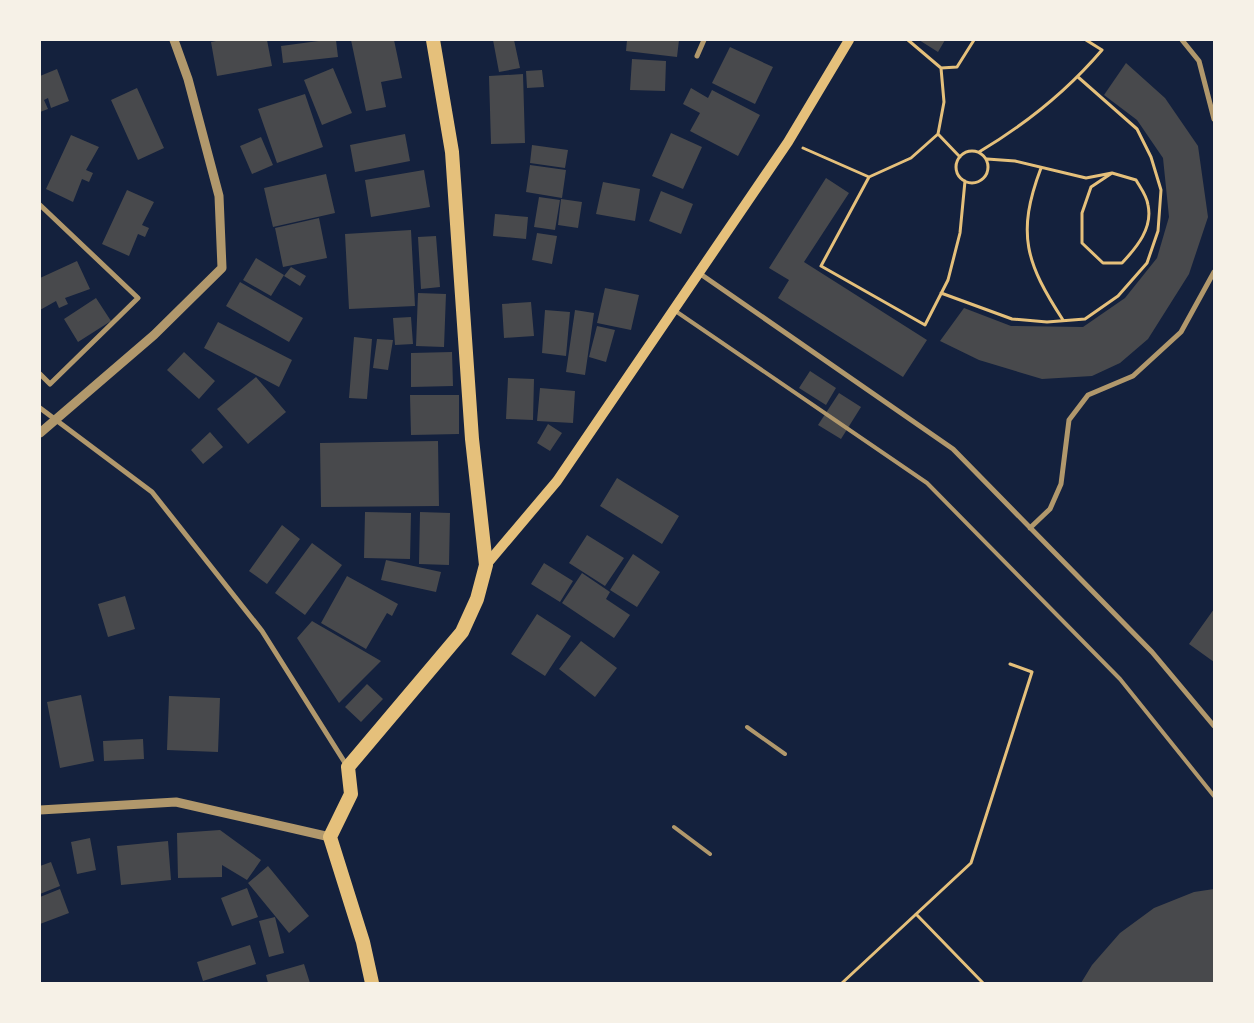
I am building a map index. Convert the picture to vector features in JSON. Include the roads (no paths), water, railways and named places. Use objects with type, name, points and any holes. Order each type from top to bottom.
[{"type":"highway","points":[[372,983],[363,942],[330,837],[350,794],[348,767],[462,632],[477,599],[486,565],[472,439],[452,152],[433,40]]},
{"type":"main road","points":[[486,565],[557,481],[788,142],[849,40]]},
{"type":"street","points":[[40,433],[154,334],[222,268],[219,196],[188,78],[174,40]]},
{"type":"street","points":[[697,56],[704,40]]},
{"type":"street","points":[[1182,40],[1199,61],[1214,119]]},
{"type":"street","points":[[40,205],[138,298],[50,384],[40,374]]},
{"type":"street","points":[[1030,528],[1050,509],[1061,484],[1069,420],[1088,395],[1133,376],[1181,332],[1214,272]]},
{"type":"street","points":[[699,273],[953,449],[1152,652],[1214,726]]},
{"type":"street","points":[[40,408],[53,420],[152,492],[262,631],[348,767]]},
{"type":"street","points":[[40,810],[176,802],[330,837]]},
{"type":"lane","points":[[674,310],[927,483],[1120,679],[1214,796]]},
{"type":"lane","points":[[748,727],[785,754]]},
{"type":"lane","points":[[674,828],[710,854]]}]
